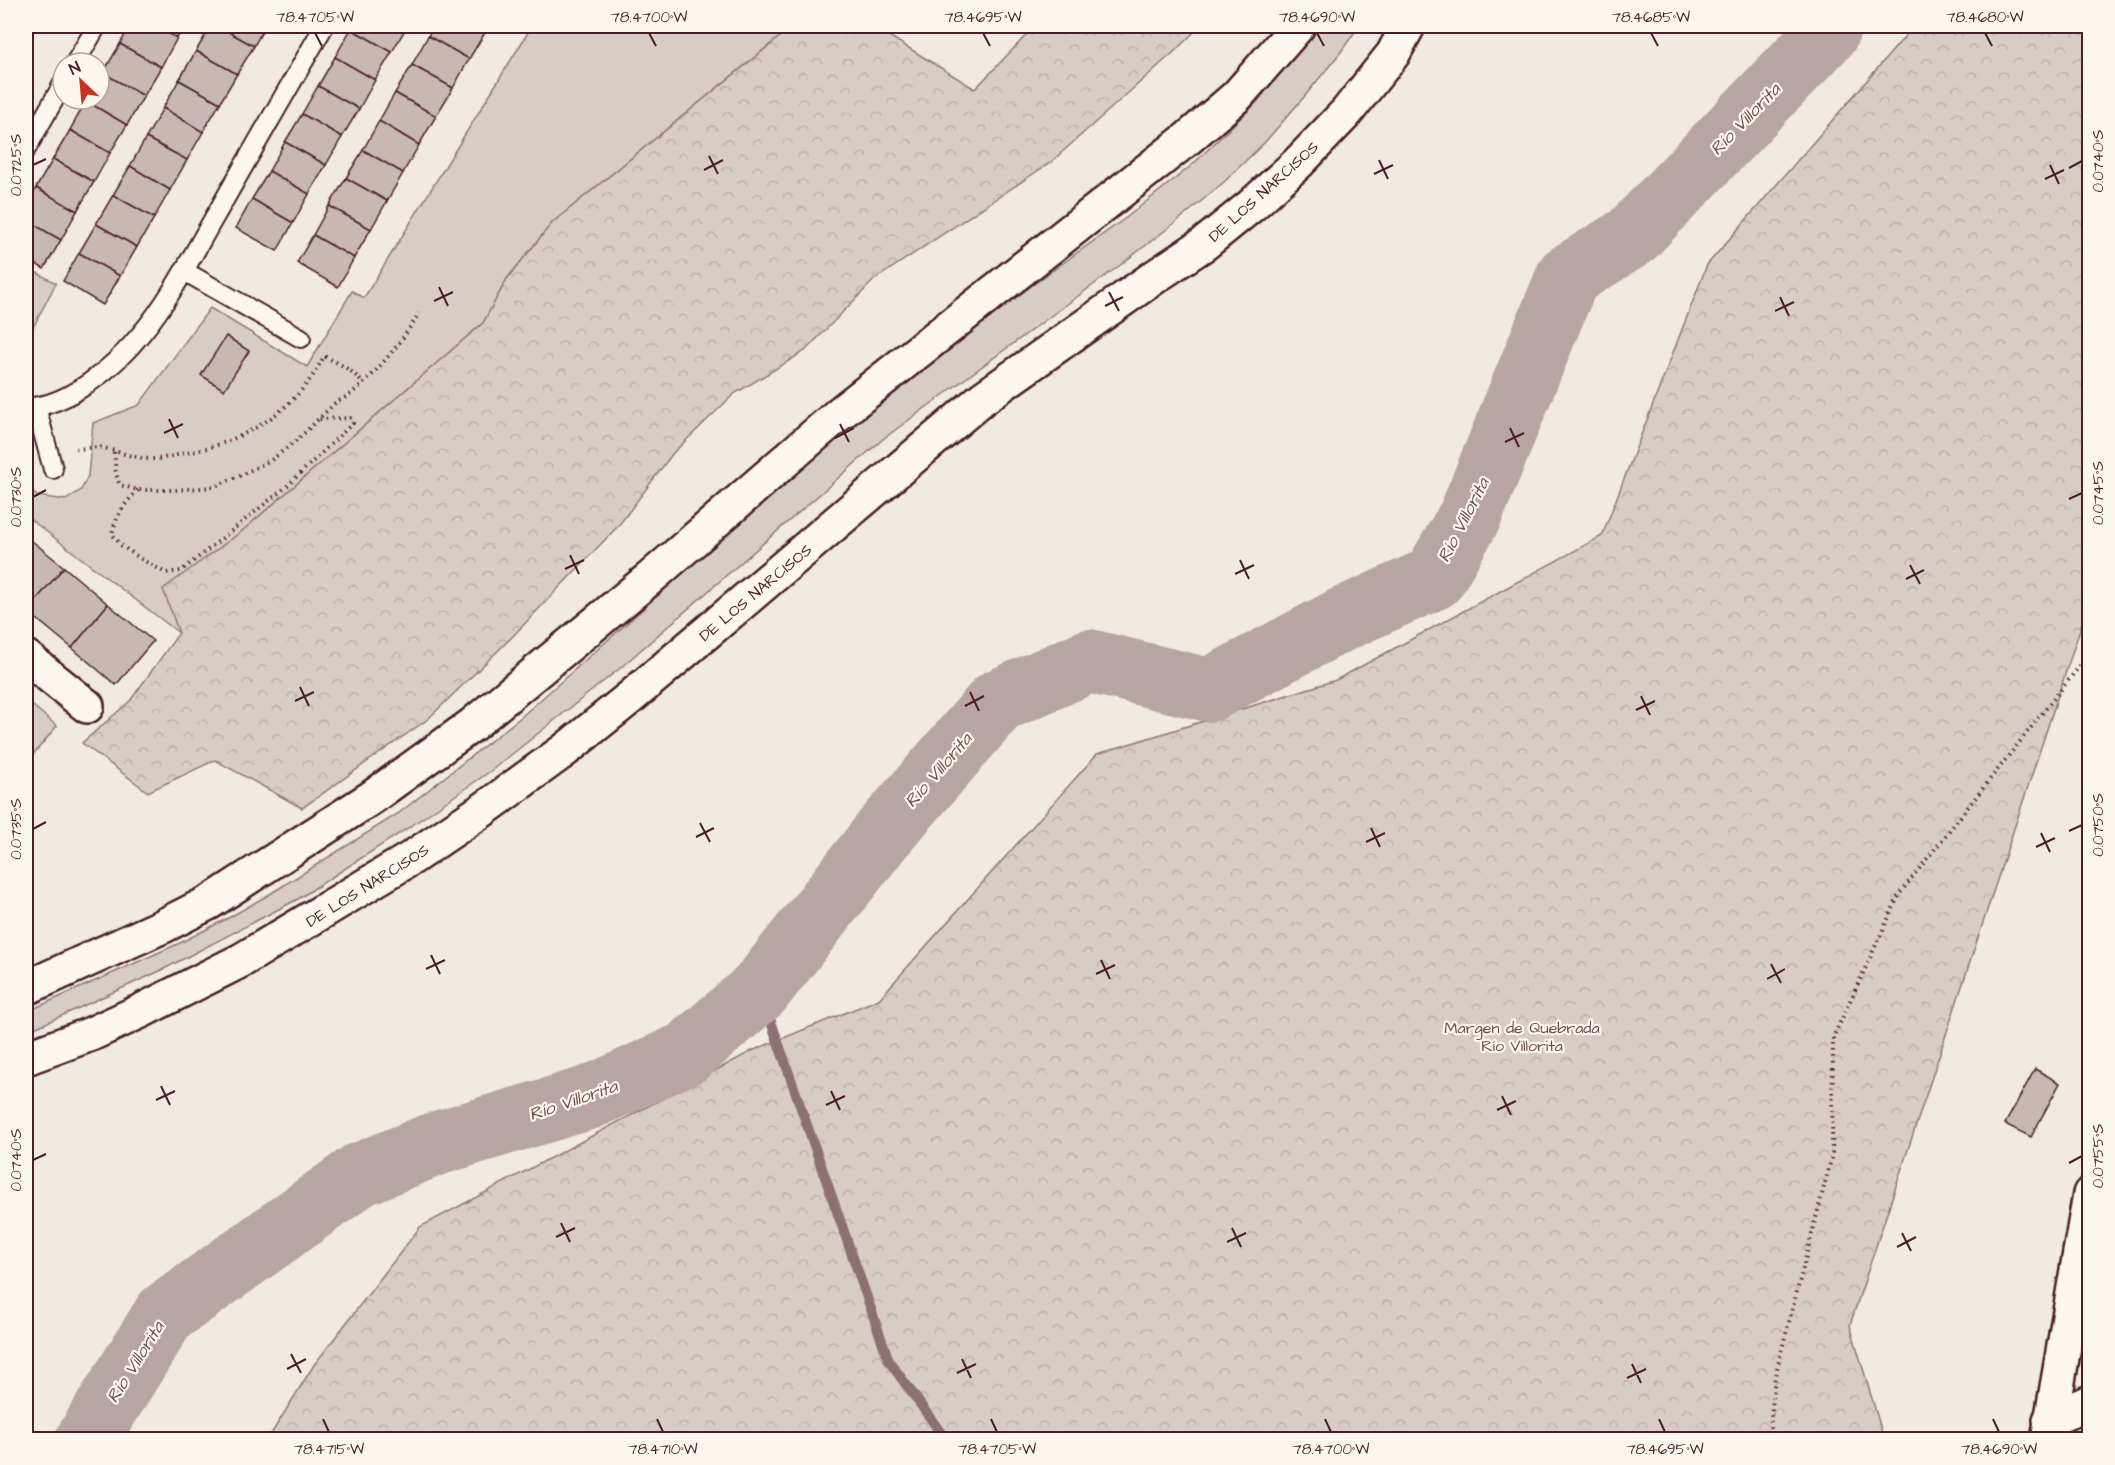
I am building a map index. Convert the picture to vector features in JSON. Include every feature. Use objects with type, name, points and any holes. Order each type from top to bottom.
[{"type":"main road","points":[[26,988],[163,926],[210,902],[371,798],[472,725],[650,579],[839,414],[1187,139],[1237,96],[1298,26]]},
{"type":"main road","name":"DE LOS NARCISOS","points":[[26,1058],[111,1025],[242,960],[413,857],[565,750],[632,696],[983,398],[1204,244],[1252,205],[1298,163],[1346,114],[1393,54],[1408,26]]},
{"type":"main road","points":[[26,657],[87,706]]},
{"type":"main road","points":[[2049,1430],[2090,1194]]},
{"type":"main road","points":[[2049,1430],[2090,1402]]},
{"type":"lane","points":[[82,51],[97,26]]},
{"type":"lane","points":[[51,460],[31,407],[55,402],[91,381],[114,364],[142,334],[184,271],[324,26]]},
{"type":"lane","points":[[26,149],[51,105]]},
{"type":"lane","points":[[184,271],[302,338]]},
{"type":"path","points":[[114,452],[116,464],[114,473],[120,485],[138,490],[213,487],[272,460],[297,440],[335,403],[363,384],[384,363],[406,335],[419,313]]},
{"type":"path","points":[[51,460],[102,447],[124,456],[154,459],[198,451],[229,442],[261,426],[289,404],[306,385],[324,356],[346,367],[357,375],[363,384]]},
{"type":"path","points":[[138,490],[127,501],[115,522],[112,534],[122,546],[166,573],[180,571],[286,487],[354,423],[350,418],[317,419]]},
{"type":"path","points":[[1770,1440],[1775,1376],[1832,1156],[1833,1038],[1900,893],[2090,653]]},
{"type":"green space","points":[[532,26],[793,26],[552,223],[507,279],[483,323],[241,532],[164,589],[179,633],[26,516],[26,486],[37,496],[66,500],[81,490],[88,476],[93,423],[139,405],[210,308],[307,367],[352,291],[364,298]]},
{"type":"green space","points":[[793,26],[873,26],[975,89],[1035,26],[1200,26],[1051,162],[874,280],[805,351],[734,394],[673,453],[619,525],[510,639],[428,719],[302,808],[215,760],[148,792],[82,743],[130,701],[179,633],[163,589],[241,532],[483,323],[507,279],[552,223]]},
{"type":"green space","points":[[1318,26],[1359,26],[1304,97],[1265,142],[1225,181],[1119,266],[883,439],[619,669],[492,770],[298,899],[162,970],[26,1032],[26,1012],[180,943],[230,917],[399,813],[521,717],[643,609],[715,537],[782,480],[981,322],[1127,217],[1192,165],[1257,102]]},
{"type":"green space","name":"Margen de Quebrada Río Villorita","points":[[1914,26],[2089,26],[2089,602],[1850,1325],[1884,1439],[268,1439],[314,1365],[420,1227],[754,1050],[879,999],[1097,754],[1336,680],[1602,536],[1707,265]]},
{"type":"green space","points":[[26,267],[56,283],[26,341]]},
{"type":"green space","points":[[26,700],[57,726],[26,763]]},
{"type":"building","points":[[26,26],[36,26],[26,43]]},
{"type":"building","points":[[130,26],[155,26],[177,38],[161,67],[120,44]]},
{"type":"building","points":[[155,26],[185,26],[177,38]]},
{"type":"building","points":[[211,26],[218,26],[254,46],[237,74],[196,51]]},
{"type":"building","points":[[218,26],[265,26],[254,46]]},
{"type":"building","points":[[353,26],[407,26],[392,52],[351,29]]},
{"type":"building","points":[[434,26],[476,26],[486,31],[469,59],[428,36]]},
{"type":"building","points":[[351,29],[392,52],[375,80],[335,57]]},
{"type":"building","points":[[428,36],[469,59],[453,88],[412,65]]},
{"type":"building","points":[[120,44],[161,67],[144,96],[111,77],[111,59]]},
{"type":"building","points":[[196,51],[237,74],[220,103],[179,80]]},
{"type":"building","points":[[335,57],[375,80],[359,109],[318,86]]},
{"type":"building","points":[[412,65],[453,88],[436,116],[395,93]]},
{"type":"building","points":[[111,77],[144,96],[127,125],[103,111],[111,111]]},
{"type":"building","points":[[179,80],[220,103],[203,132],[163,108]]},
{"type":"building","points":[[318,86],[359,109],[342,137],[302,114]]},
{"type":"building","points":[[395,93],[436,116],[419,145],[379,121]]},
{"type":"building","points":[[163,108],[203,132],[187,160],[146,138]]},
{"type":"building","points":[[80,111],[103,111],[127,125],[110,153],[70,130]]},
{"type":"building","points":[[302,114],[342,137],[326,165],[285,142]]},
{"type":"building","points":[[379,121],[419,145],[403,173],[363,150]]},
{"type":"building","points":[[70,130],[110,153],[94,182],[53,159]]},
{"type":"building","points":[[146,138],[187,160],[170,190],[130,166]]},
{"type":"building","points":[[285,142],[326,165],[309,194],[269,171]]},
{"type":"building","points":[[363,150],[403,173],[387,201],[346,178]]},
{"type":"building","points":[[53,159],[94,182],[77,211],[36,188]]},
{"type":"building","points":[[130,166],[170,190],[154,218],[113,195]]},
{"type":"building","points":[[269,171],[309,194],[293,223],[252,199]]},
{"type":"building","points":[[346,178],[387,201],[371,229],[329,206]]},
{"type":"building","points":[[36,188],[77,211],[61,240],[26,220],[26,207]]},
{"type":"building","points":[[113,195],[154,218],[137,247],[96,224]]},
{"type":"building","points":[[252,199],[293,223],[277,251],[236,228]]},
{"type":"building","points":[[329,206],[371,229],[354,258],[313,235]]},
{"type":"building","points":[[26,220],[61,240],[44,269],[26,258]]},
{"type":"building","points":[[96,224],[137,247],[120,276],[79,253]]},
{"type":"building","points":[[313,235],[354,258],[338,287],[297,263]]},
{"type":"building","points":[[79,253],[120,276],[103,305],[63,281]]},
{"type":"building","points":[[226,336],[249,351],[224,390],[201,375]]},
{"type":"building","points":[[26,536],[64,567],[27,611],[26,610]]},
{"type":"building","points":[[64,567],[108,604],[72,648],[27,611]]},
{"type":"building","points":[[108,604],[153,641],[116,685],[72,648]]},
{"type":"building","points":[[2035,1069],[2060,1083],[2031,1137],[2005,1124]]},
{"type":"waterway","name":"Río Villorita","points":[[87,1440],[165,1314],[359,1175],[435,1144],[591,1097],[687,1053],[760,990],[883,834],[998,701],[1089,661],[1209,690],[1343,619],[1434,578],[1470,516],[1568,276],[1631,237],[1827,33],[1830,26]]},
{"type":"waterway","points":[[760,990],[889,1361],[946,1440]]}]
